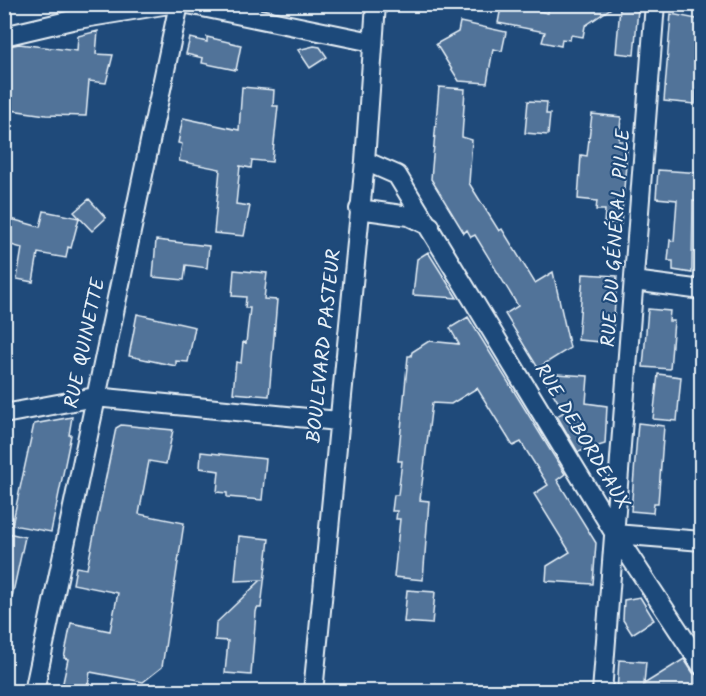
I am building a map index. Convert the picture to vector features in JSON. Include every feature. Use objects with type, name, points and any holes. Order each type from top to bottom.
[{"type":"street","points":[[4,36],[72,20],[169,4]]},
{"type":"street","name":"RUE QUINETTE","points":[[34,692],[179,4]]},
{"type":"street","points":[[188,4],[372,42]]},
{"type":"street","name":"BOULEVARD PASTEUR","points":[[313,692],[365,162],[376,4]]},
{"type":"street","name":"RUE DU GÉNÉRAL PILLE","points":[[602,692],[655,4]]},
{"type":"street","name":"RUE DEBORDEAUX","points":[[365,162],[397,175],[431,227],[615,534],[702,666]]},
{"type":"street","points":[[359,209],[409,216],[431,227]]},
{"type":"street","points":[[634,281],[702,290]]},
{"type":"street","points":[[4,414],[95,397],[338,421]]},
{"type":"street","points":[[590,491],[619,475]]},
{"type":"street","points":[[615,534],[702,541]]},
{"type":"building","points":[[509,4],[548,13],[549,4],[617,4],[585,26],[583,37],[571,35],[570,40],[562,39],[561,46],[542,42],[545,32],[498,23],[501,7]]},
{"type":"building","points":[[620,8],[638,9],[634,55],[616,53]]},
{"type":"building","points":[[671,14],[702,20],[702,49],[699,48],[695,104],[664,101]]},
{"type":"building","points":[[460,22],[506,32],[502,51],[493,49],[487,83],[459,81],[436,44],[458,32]]},
{"type":"building","points":[[98,31],[96,54],[113,55],[106,83],[89,81],[86,116],[46,115],[4,109],[4,47],[19,44],[77,51],[78,36]]},
{"type":"building","points":[[207,37],[241,45],[236,70],[202,63],[203,58],[186,54],[190,38],[207,42]]},
{"type":"building","points":[[314,46],[320,47],[327,57],[310,68],[298,50]]},
{"type":"building","points":[[242,87],[274,90],[273,106],[278,106],[272,162],[252,160],[251,168],[240,166],[236,204],[250,206],[244,236],[214,233],[220,169],[179,161],[182,144],[178,143],[183,118],[239,130]]},
{"type":"building","points":[[439,87],[465,89],[462,137],[472,140],[469,183],[499,231],[502,229],[535,283],[553,272],[570,348],[538,368],[505,314],[518,306],[475,235],[471,237],[467,230],[464,233],[431,179]]},
{"type":"building","points":[[528,101],[547,102],[546,114],[550,114],[548,135],[525,133]]},
{"type":"building","points":[[592,114],[621,117],[619,141],[628,141],[621,224],[604,223],[605,210],[596,210],[597,201],[578,199],[581,155],[587,156]]},
{"type":"building","points":[[658,170],[702,173],[702,202],[693,201],[692,273],[673,270],[673,261],[668,261],[670,240],[674,241],[677,200],[656,198]]},
{"type":"building","points":[[89,199],[106,218],[92,231],[74,212]]},
{"type":"building","points":[[44,211],[79,218],[71,248],[68,247],[66,258],[38,253],[33,282],[17,279],[22,248],[4,243],[4,217],[40,227]]},
{"type":"building","points":[[156,240],[209,246],[207,268],[186,265],[184,280],[153,277]]},
{"type":"building","points":[[428,252],[457,298],[413,295],[417,259]]},
{"type":"building","points":[[234,270],[267,273],[264,299],[277,300],[269,396],[233,393],[236,362],[241,363],[250,308],[245,308],[246,297],[232,296]]},
{"type":"building","points":[[583,274],[617,276],[612,343],[578,340]]},
{"type":"building","points":[[648,309],[670,311],[669,321],[674,321],[670,369],[643,367]]},
{"type":"building","points":[[137,314],[195,327],[188,362],[176,361],[176,366],[129,356]]},
{"type":"building","points":[[468,317],[565,474],[557,480],[596,543],[593,584],[546,581],[547,566],[570,552],[534,494],[548,485],[521,442],[513,446],[477,388],[451,404],[432,403],[420,500],[429,501],[423,580],[394,577],[400,519],[396,519],[397,511],[392,511],[394,495],[398,495],[402,461],[398,461],[408,356],[429,341],[459,344],[450,328]]},
{"type":"building","points":[[541,373],[588,376],[586,403],[607,406],[605,444],[578,452],[557,416],[564,412]]},
{"type":"building","points":[[658,374],[681,377],[677,421],[653,419]]},
{"type":"building","points":[[72,417],[69,435],[71,435],[51,532],[12,525],[34,424]]},
{"type":"building","points":[[638,423],[664,426],[658,503],[654,503],[653,513],[631,511]]},
{"type":"building","points":[[121,425],[173,430],[166,464],[149,461],[139,514],[184,523],[162,667],[143,682],[90,672],[87,692],[61,692],[68,659],[64,658],[71,623],[110,631],[118,593],[73,584],[76,567],[87,569],[116,428]]},
{"type":"building","points":[[201,452],[266,459],[262,500],[227,497],[227,493],[217,492],[219,471],[200,468]]},
{"type":"building","points":[[4,532],[25,537],[12,597],[4,596]]},
{"type":"building","points":[[239,536],[269,539],[261,608],[257,608],[256,612],[251,675],[225,673],[228,641],[215,640],[216,623],[261,580],[235,581]]},
{"type":"building","points":[[407,590],[435,592],[432,624],[404,622]]},
{"type":"building","points":[[640,597],[654,620],[632,634],[623,620],[624,600]]},
{"type":"building","points":[[684,659],[693,673],[702,677],[702,687],[693,692],[617,692],[619,660],[646,662],[644,684]]}]
